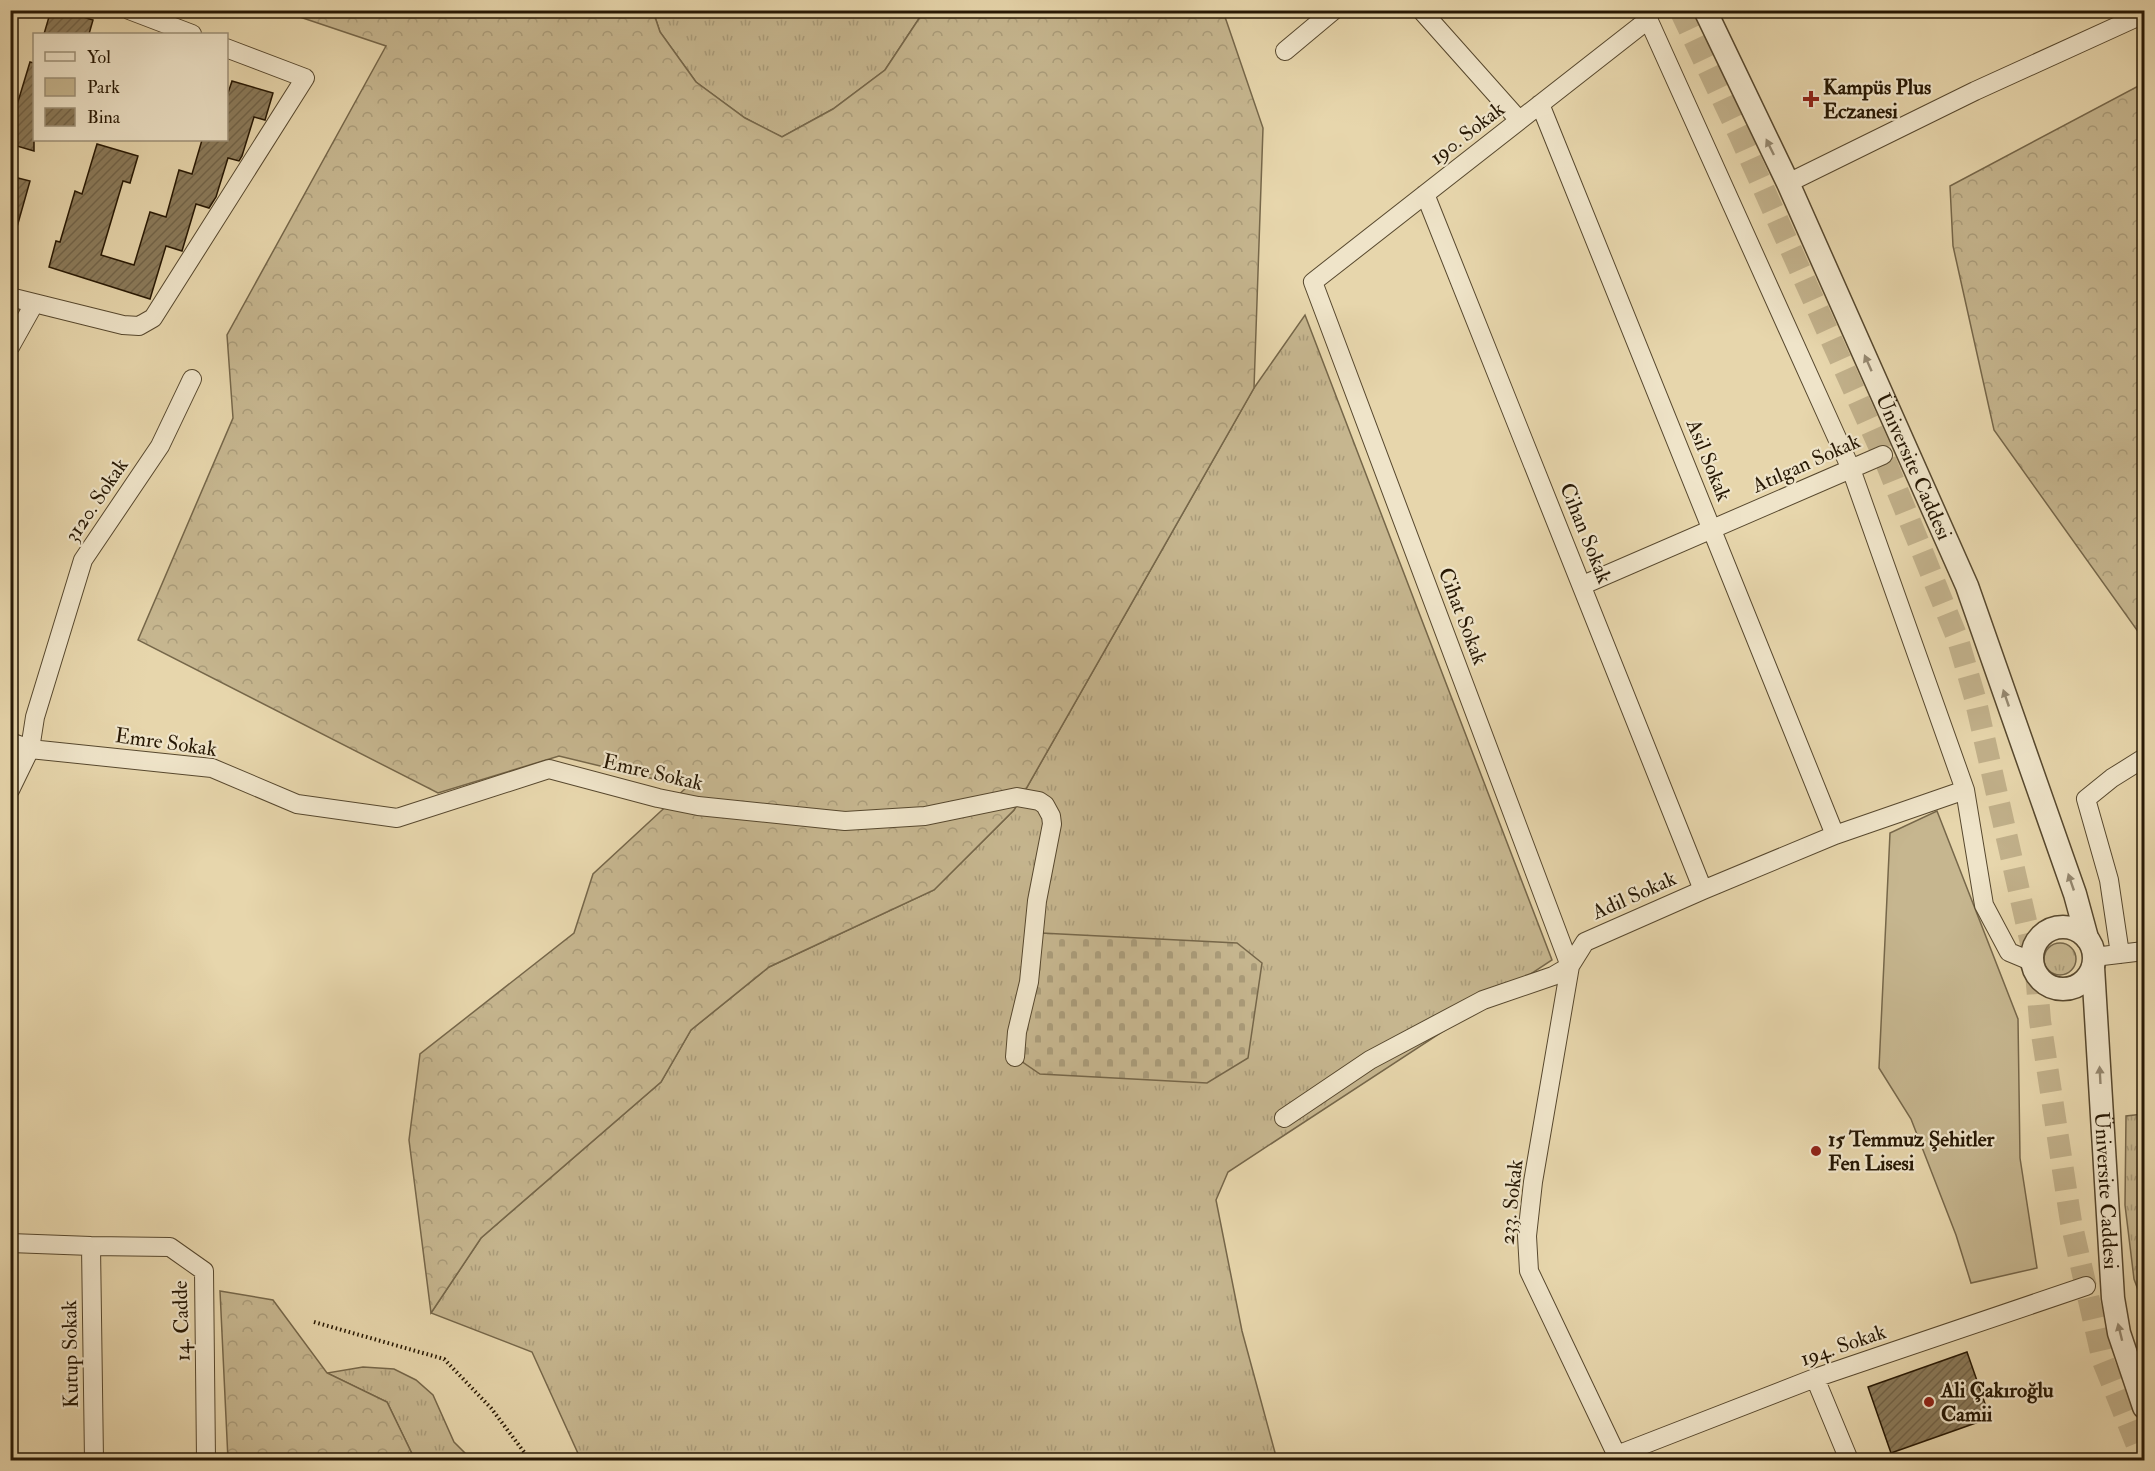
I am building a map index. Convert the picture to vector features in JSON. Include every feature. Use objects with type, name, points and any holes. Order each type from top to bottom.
[{"type":"street","points":[[129,10],[189,33]]},
{"type":"street","points":[[1285,51],[1335,10]]},
{"type":"street","points":[[1421,10],[1520,120]]},
{"type":"street","name":"Üniversite Caddesi","points":[[1705,10],[1788,183],[1967,586],[2075,894],[2092,954],[2113,1298],[2119,1333],[2145,1407]]},
{"type":"street","points":[[1788,183],[1975,91],[2145,14]]},
{"type":"street","points":[[1646,15],[1851,469],[1965,790],[1984,905],[2009,952],[2033,962]]},
{"type":"street","name":"190. Sokak","points":[[1313,282],[1540,104],[1646,15]]},
{"type":"street","points":[[10,297],[123,325],[139,326],[153,318],[305,78],[228,49]]},
{"type":"street","name":"Asil Sokak","points":[[1540,104],[1835,835]]},
{"type":"street","name":"Cihan Sokak","points":[[1425,194],[1703,890]]},
{"type":"street","name":"Cihat Sokak","points":[[1313,282],[1570,966]]},
{"type":"street","points":[[10,347],[34,304]]},
{"type":"street","name":"3120. Sokak","points":[[10,790],[30,749],[35,717],[83,560],[160,446],[192,379]]},
{"type":"street","name":"Atılgan Sokak","points":[[1583,585],[1882,455]]},
{"type":"street","name":"Emre Sokak","points":[[10,742],[30,749],[212,768],[297,804],[397,818],[549,769],[658,798],[698,806],[845,820],[925,816],[1017,797],[1039,801],[1045,805],[1051,816],[1052,824],[1037,902],[1029,982],[1017,1032],[1015,1057]]},
{"type":"street","points":[[2120,954],[2109,880],[2086,799],[2112,778],[2145,758]]},
{"type":"street","name":"Adil Sokak","points":[[1284,1118],[1370,1060],[1483,1000],[1553,976],[1570,966],[1585,942],[1835,835],[1965,790]]},
{"type":"street","points":[[2061,927],[2080,932],[2092,954],[2088,976],[2081,984],[2071,988],[2061,989],[2042,980],[2033,962],[2033,952],[2043,935],[2061,927]]},
{"type":"street","points":[[2092,954],[2145,951]]},
{"type":"street","name":"233. Sokak","points":[[1570,966],[1533,1182],[1527,1236],[1529,1271],[1618,1458]]},
{"type":"street","name":"14. Cadde","points":[[10,1243],[170,1246],[204,1271],[206,1461]]},
{"type":"street","name":"Kutup Sokak","points":[[91,1246],[94,1461]]},
{"type":"street","name":"194. Sokak","points":[[1618,1458],[1815,1378],[2086,1286]]},
{"type":"street","points":[[1815,1378],[1848,1461]]},
{"type":"path","points":[[314,1322],[444,1359],[491,1408],[530,1461]]},
{"type":"green space","points":[[282,11],[653,11],[660,32],[696,82],[745,118],[782,137],[833,109],[885,70],[924,11],[1223,11],[1263,128],[1254,388],[1014,810],[934,890],[769,967],[691,1030],[661,1082],[481,1238],[431,1313],[409,1140],[420,1054],[574,933],[593,874],[687,787],[559,756],[438,793],[138,640],[233,418],[227,335],[386,46]]},
{"type":"green space","points":[[653,11],[924,11],[885,70],[833,109],[782,137],[745,118],[696,82],[660,32]]},
{"type":"green space","points":[[2144,83],[2144,640],[1994,430],[1953,246],[1950,186]]},
{"type":"green space","points":[[1305,315],[1552,960],[1228,1172],[1216,1200],[1242,1331],[1277,1460],[581,1460],[532,1352],[431,1313],[481,1238],[661,1082],[691,1030],[769,967],[934,890],[1014,810],[1254,388]]},
{"type":"green space","points":[[1937,811],[2018,1019],[2020,1158],[2037,1268],[1971,1283],[1956,1235],[1911,1119],[1879,1068],[1890,833]]},
{"type":"green space","points":[[1041,933],[1237,943],[1262,963],[1248,1058],[1207,1083],[1040,1074],[1015,1057]]},
{"type":"green space","points":[[2060,943],[2072,947],[2076,959],[2072,971],[2060,975],[2048,971],[2044,959],[2048,947]]},
{"type":"green space","points":[[2143,1114],[2144,1306],[2134,1279],[2125,1205],[2126,1116]]},
{"type":"green space","points":[[220,1291],[273,1300],[327,1373],[387,1402],[415,1460],[228,1460]]},
{"type":"green space","points":[[363,1367],[394,1369],[416,1380],[433,1395],[454,1442],[472,1460],[415,1460],[387,1402],[327,1373]]},
{"type":"building","points":[[51,10],[61,10],[93,20],[89,33],[44,33]]},
{"type":"building","points":[[30,62],[33,63],[34,151],[10,144],[10,128]]},
{"type":"building","points":[[232,81],[273,93],[265,120],[254,117],[239,161],[228,158],[216,197],[209,208],[196,204],[182,251],[166,246],[150,299],[49,267],[56,241],[60,242],[75,191],[82,194],[97,144],[138,156],[130,183],[123,181],[101,255],[134,265],[150,212],[166,217],[179,170],[192,174],[202,141],[228,141],[228,93]]},
{"type":"building","points":[[10,176],[30,181],[15,234],[10,234]]},
{"type":"building","name":"Ali Çakıroğlu Camii","points":[[1967,1352],[1990,1418],[1891,1453],[1868,1387]]},
{"type":"tunnel","points":[[1680,10],[1739,134],[1883,455],[1958,640],[1975,698],[2033,952]]},
{"type":"tunnel","points":[[2036,972],[2040,1021],[2071,1222],[2103,1361],[2143,1460]]},
{"type":"place","name":"Kampüs Plus Eczanesi","points":[[1811,99]]},
{"type":"place","name":"15 Temmuz Şehitler Fen Lisesi","points":[[1816,1151]]},
{"type":"place","name":"Ali Çakıroğlu Camii","points":[[1929,1402]]}]
